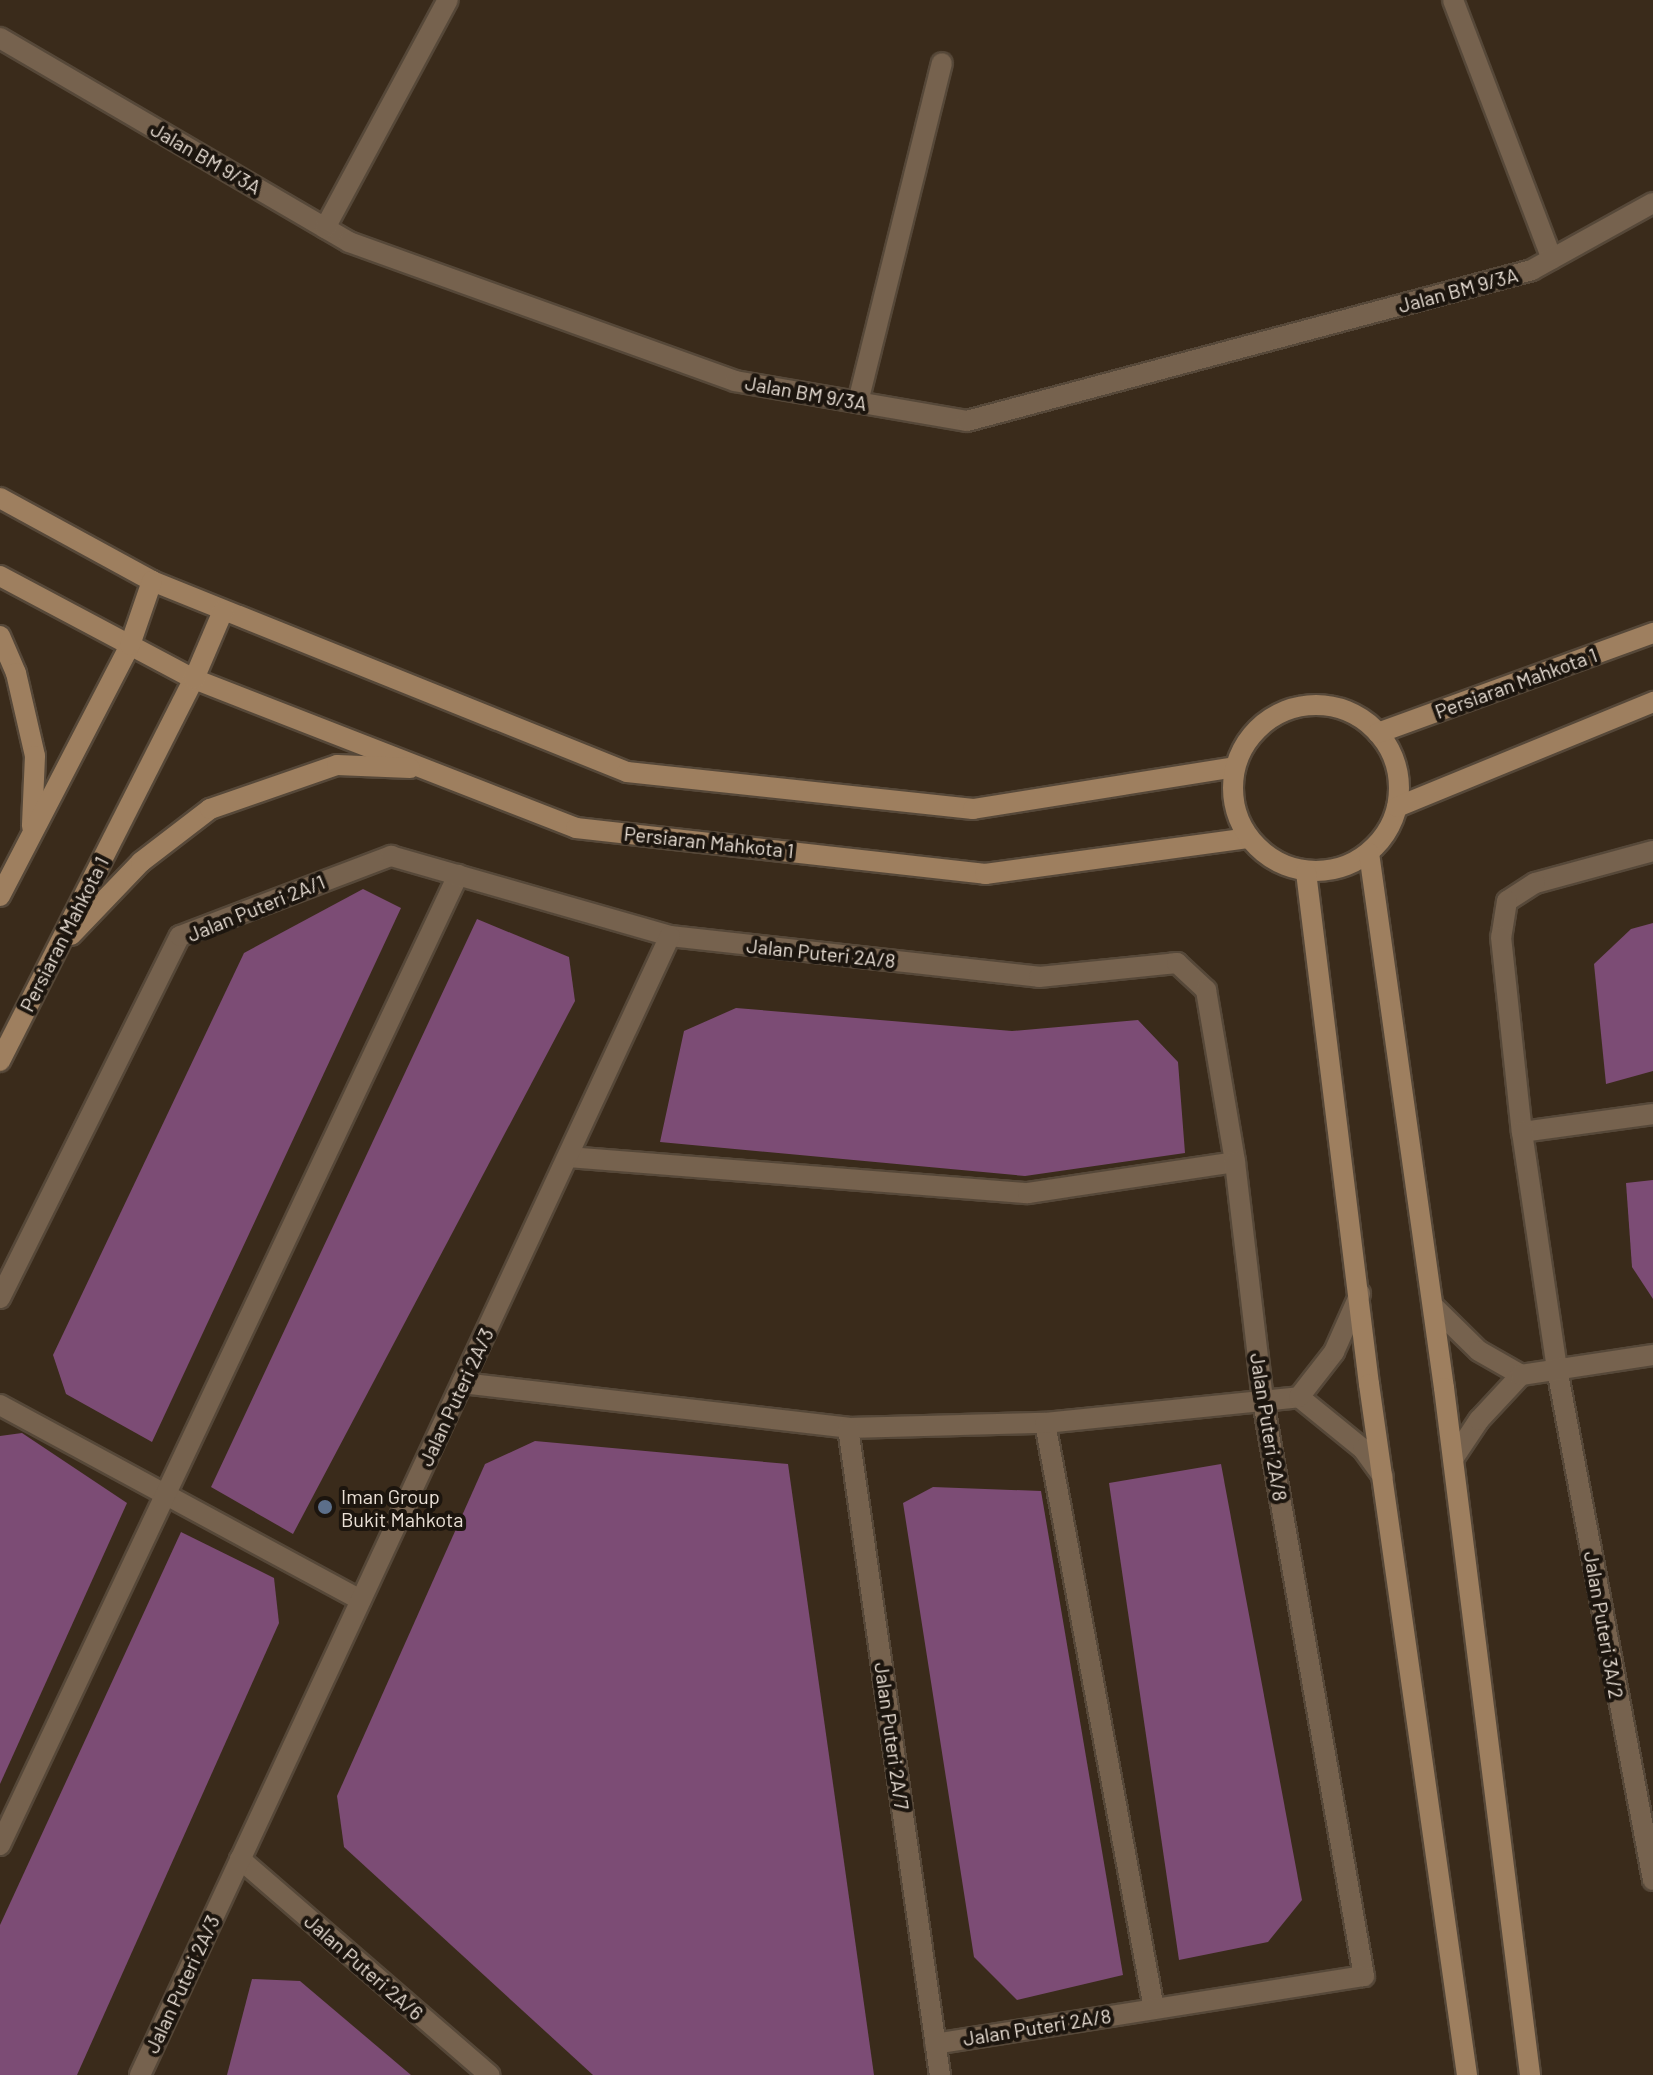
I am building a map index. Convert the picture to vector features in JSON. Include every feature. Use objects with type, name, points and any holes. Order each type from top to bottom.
[{"type":"main road","points":[[0,498],[152,581],[627,772],[973,809],[1235,767]]},
{"type":"main road","name":"Persiaran Mahkota 1","points":[[0,576],[194,679],[576,828],[985,874],[1248,838]]},
{"type":"main road","points":[[0,896],[130,645],[152,581]]},
{"type":"main road","name":"Persiaran Mahkota 1","points":[[0,1061],[194,679],[223,611]]},
{"type":"main road","name":"Persiaran Mahkota 1","points":[[1378,733],[1653,633]]},
{"type":"main road","points":[[0,636],[16,673],[35,756],[32,834]]},
{"type":"main road","points":[[1397,807],[1653,702]]},
{"type":"main road","points":[[1334,706],[1378,733],[1399,781],[1397,807],[1386,832],[1369,853],[1345,867],[1306,872],[1267,856],[1248,838],[1232,792],[1235,767],[1262,724],[1297,707],[1334,706]]},
{"type":"main road","points":[[56,951],[141,862],[210,809],[337,765],[426,768]]},
{"type":"main road","points":[[1369,853],[1433,1306],[1530,2075]]},
{"type":"main road","points":[[1306,872],[1383,1477],[1467,2075]]},
{"type":"street","points":[[325,228],[448,0]]},
{"type":"street","points":[[1453,0],[1552,259]]},
{"type":"street","name":"Jalan BM 9/3A","points":[[0,38],[349,242],[735,381],[967,421],[1532,270],[1653,203]]},
{"type":"street","points":[[858,402],[942,63]]},
{"type":"street","name":"Jalan Puteri 3A/2","points":[[1653,851],[1535,883],[1507,901],[1501,937],[1522,1132],[1557,1369],[1653,1880]]},
{"type":"street","name":"Jalan Puteri 2A/1","points":[[0,1298],[180,936],[391,856],[670,936]]},
{"type":"street","points":[[0,1845],[458,875]]},
{"type":"street","name":"Jalan Puteri 2A/3","points":[[144,2073],[240,1859],[670,936]]},
{"type":"street","name":"Jalan Puteri 2A/8","points":[[670,936],[1039,977],[1177,963],[1206,990],[1235,1162],[1263,1401],[1364,1976],[935,2044]]},
{"type":"street","points":[[1522,1132],[1649,1114]]},
{"type":"street","points":[[568,1157],[1028,1193],[1235,1162]]},
{"type":"street","points":[[1299,1397],[1334,1352],[1360,1294]]},
{"type":"street","points":[[1433,1306],[1479,1351],[1521,1375]]},
{"type":"street","points":[[1453,1459],[1479,1420],[1521,1375],[1653,1355]]},
{"type":"street","points":[[462,1383],[848,1428],[1045,1423],[1299,1397],[1363,1449],[1383,1477]]},
{"type":"street","points":[[0,1405],[168,1493],[361,1600]]},
{"type":"street","points":[[1045,1423],[1154,2009]]},
{"type":"street","name":"Jalan Puteri 2A/7","points":[[848,1428],[940,2075]]},
{"type":"street","name":"Jalan Puteri 2A/6","points":[[240,1859],[489,2075]]},
{"type":"building","points":[[363,889],[401,908],[152,1442],[66,1394],[53,1355],[244,953]]},
{"type":"building","points":[[477,919],[569,957],[575,1001],[293,1534],[211,1487]]},
{"type":"building","points":[[1653,923],[1653,1071],[1606,1084],[1594,964],[1631,929]]},
{"type":"building","points":[[736,1008],[1012,1031],[1138,1020],[1178,1062],[1185,1153],[1025,1176],[660,1142],[684,1031]]},
{"type":"building","points":[[1653,1180],[1653,1299],[1632,1267],[1626,1183]]},
{"type":"building","points":[[22,1433],[127,1503],[0,1784],[0,1436]]},
{"type":"building","points":[[535,1441],[788,1464],[874,2075],[593,2075],[344,1847],[337,1796],[485,1464]]},
{"type":"building","points":[[1221,1464],[1302,1900],[1268,1942],[1179,1960],[1109,1483]]},
{"type":"building","points":[[933,1487],[1041,1491],[1123,1975],[1017,2000],[974,1957],[903,1503]]},
{"type":"building","points":[[181,1532],[274,1578],[279,1623],[77,2075],[0,2075],[0,1925]]},
{"type":"building","points":[[252,1979],[300,1981],[411,2075],[227,2075]]},
{"type":"place","name":"Iman Group Bukit Mahkota","points":[[325,1507]]}]
